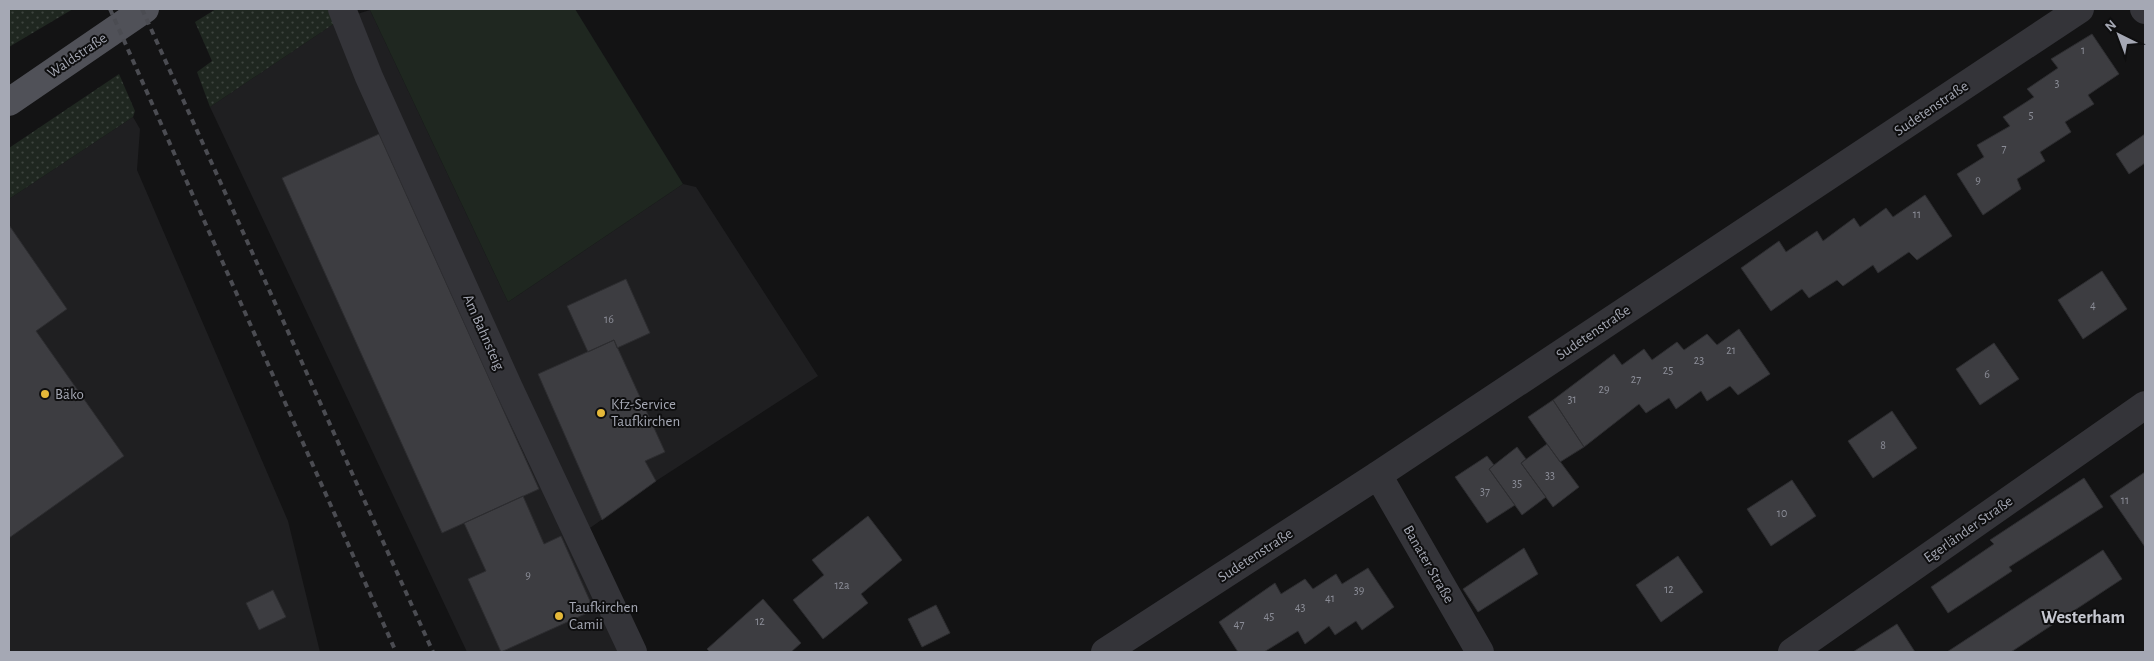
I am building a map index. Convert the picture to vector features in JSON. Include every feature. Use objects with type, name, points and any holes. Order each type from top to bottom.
[{"type":"main road","name":"Waldstraße","points":[[9,102],[145,9]]},
{"type":"street","name":"Am Bahnsteig","points":[[342,9],[369,77],[509,388],[633,652]]},
{"type":"street","name":"Sudetenstraße","points":[[1105,652],[1378,475],[2080,9]]},
{"type":"street","name":"Egerländer Straße","points":[[1792,652],[2145,405]]},
{"type":"street","name":"Banater Straße","points":[[1378,475],[1480,652]]},
{"type":"shaded area","points":[[9,9],[73,9],[9,47]]},
{"type":"shaded area","points":[[216,9],[337,9],[341,19],[210,107],[197,72],[212,61],[195,22]]},
{"type":"shaded area","points":[[575,9],[683,184],[508,302],[370,10]]},
{"type":"shaded area","points":[[370,10],[508,302],[683,184],[696,187],[818,376],[656,481],[590,528],[645,652],[467,652],[210,107],[341,19]]},
{"type":"shaded area","points":[[119,74],[135,111],[133,117],[9,199],[9,148]]},
{"type":"shaded area","points":[[133,117],[140,129],[137,170],[288,521],[320,652],[9,652],[9,199]]},
{"type":"building","points":[[2092,34],[2119,74],[2088,95],[2094,104],[2065,122],[2071,132],[2040,152],[2045,161],[2017,179],[2021,189],[1983,215],[1957,174],[1984,157],[1977,145],[2010,126],[2003,117],[2034,97],[2027,89],[2058,68],[2051,59]]},
{"type":"building","points":[[379,134],[539,489],[442,533],[282,178]]},
{"type":"building","points":[[2145,134],[2145,163],[2129,174],[2116,154]]},
{"type":"building","points":[[1925,195],[1952,236],[1917,260],[1909,252],[1878,273],[1873,265],[1843,286],[1837,280],[1809,298],[1802,289],[1771,311],[1741,268],[1779,241],[1786,252],[1817,231],[1823,241],[1854,218],[1860,227],[1886,208],[1893,217]]},
{"type":"building","name":"Bäko","points":[[9,225],[67,309],[36,331],[124,456],[9,538]]},
{"type":"building","points":[[2102,271],[2127,309],[2083,339],[2058,300]]},
{"type":"building","points":[[626,279],[650,333],[617,348],[614,340],[588,352],[567,306]]},
{"type":"building","points":[[1739,329],[1770,374],[1738,395],[1730,386],[1707,401],[1701,391],[1676,409],[1669,398],[1646,413],[1639,404],[1584,447],[1553,400],[1614,354],[1622,365],[1644,349],[1652,360],[1677,342],[1684,350],[1707,334],[1717,345]]},
{"type":"building","name":"Kfz-Service Taufkirchen","points":[[614,340],[665,452],[645,461],[656,481],[602,520],[538,374]]},
{"type":"building","points":[[1994,343],[2019,379],[1980,405],[1956,369]]},
{"type":"building","points":[[1553,400],[1584,447],[1560,462],[1528,417]]},
{"type":"building","points":[[1892,411],[1917,448],[1873,478],[1848,441]]},
{"type":"building","points":[[1547,444],[1579,487],[1553,507],[1521,463]]},
{"type":"building","points":[[1517,447],[1526,459],[1521,463],[1546,497],[1522,515],[1489,469]]},
{"type":"building","points":[[1487,456],[1494,465],[1489,469],[1515,505],[1487,523],[1455,477]]},
{"type":"building","points":[[2145,472],[2145,547],[2110,496]]},
{"type":"building","points":[[2084,478],[2103,507],[2009,567],[2012,571],[1948,613],[1931,587],[1994,544],[1990,540]]},
{"type":"building","points":[[1792,480],[1816,516],[1771,546],[1747,509]]},
{"type":"building","points":[[523,496],[544,544],[561,536],[594,610],[501,652],[468,579],[486,571],[464,523]]},
{"type":"building","points":[[868,516],[902,560],[861,594],[868,603],[823,639],[793,600],[824,575],[812,560]]},
{"type":"building","points":[[1524,548],[1538,574],[1478,612],[1463,589]]},
{"type":"building","points":[[2103,550],[2122,579],[2011,652],[1947,652]]},
{"type":"building","points":[[1678,556],[1703,592],[1661,622],[1636,585]]},
{"type":"building","points":[[1368,568],[1394,607],[1362,630],[1356,621],[1335,635],[1329,626],[1305,644],[1298,631],[1264,652],[1238,652],[1219,622],[1275,583],[1281,594],[1305,579],[1313,589],[1336,574],[1342,584]]},
{"type":"building","points":[[273,590],[286,617],[259,630],[246,603]]},
{"type":"building","points":[[763,599],[801,643],[791,652],[710,652],[707,649]]},
{"type":"building","points":[[936,605],[950,633],[922,647],[908,619]]},
{"type":"building","points":[[1897,624],[1915,652],[1853,652]]},
{"type":"railway","points":[[110,9],[396,652]]},
{"type":"railway","points":[[142,9],[433,652]]},
{"type":"place","name":"Bäko","points":[[45,394]]},
{"type":"place","name":"Kfz-Service Taufkirchen","points":[[601,413]]},
{"type":"place","name":"Taufkirchen Camii","points":[[559,616]]},
{"type":"district","name":"Westerham","points":[[2083,617]]}]
